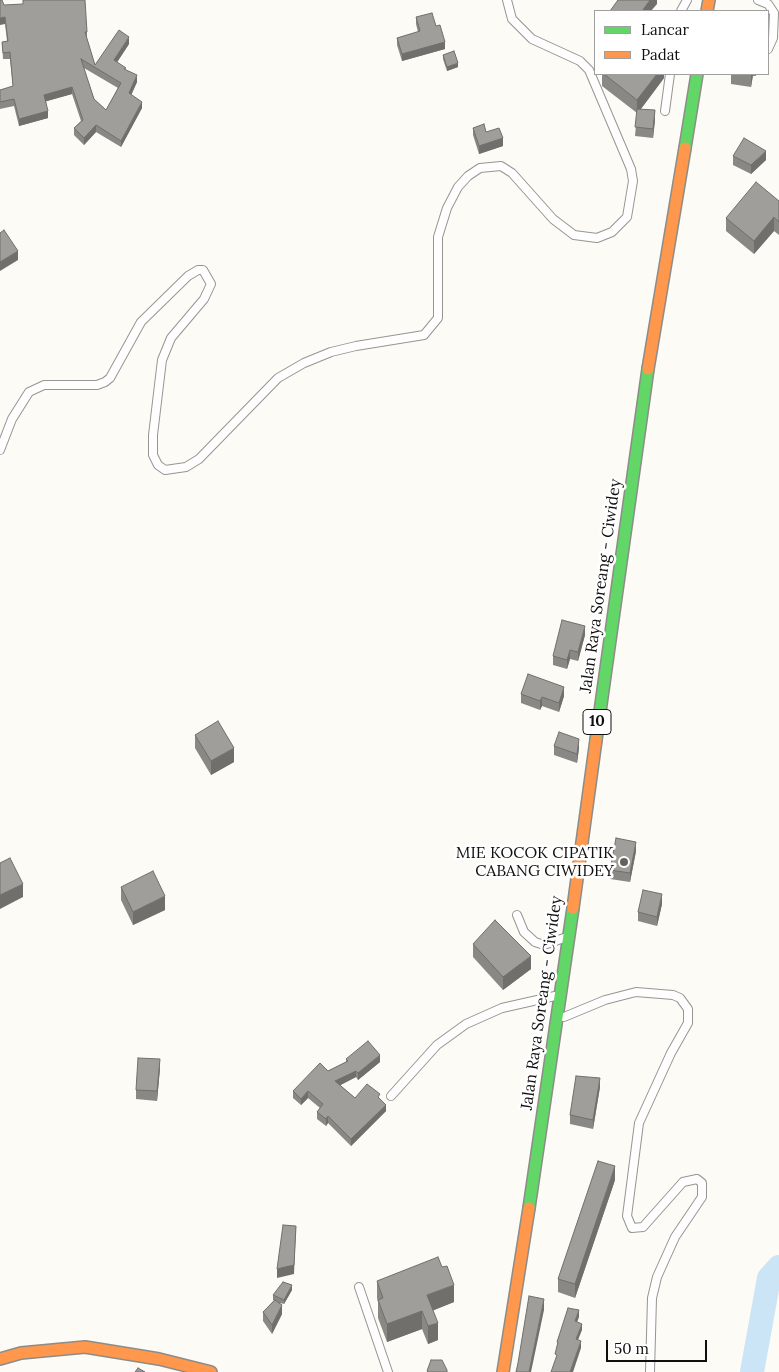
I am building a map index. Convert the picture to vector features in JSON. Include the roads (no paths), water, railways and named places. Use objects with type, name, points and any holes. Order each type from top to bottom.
[{"type":"main road","name":"Jalan Raya Soreang - Ciwidey","points":[[504,1372],[525,1237],[649,364],[697,75]]},
{"type":"main road","points":[[0,1359],[21,1353],[85,1347],[159,1358],[211,1372]]},
{"type":"lane","points":[[0,450],[12,420],[30,392],[44,385],[97,385],[105,382],[110,378],[141,322],[188,276],[198,270],[203,270],[211,284],[204,299],[171,338],[162,360],[153,436],[154,455],[158,465],[165,470],[186,467],[199,459],[278,378],[304,363],[331,352],[356,346],[424,335],[438,318],[438,236],[447,208],[463,182],[480,168],[501,166],[512,174],[554,219],[574,235],[597,238],[612,232],[627,216],[633,181],[631,169],[589,70],[580,61],[532,39],[512,19],[507,0]]},
{"type":"lane","points":[[758,0],[768,4],[774,13],[773,38],[769,47]]},
{"type":"lane","points":[[665,111],[670,75]]},
{"type":"lane","points":[[517,915],[524,932],[535,942],[544,944],[568,937]]},
{"type":"lane","points":[[555,1021],[605,1000],[636,992],[673,995],[680,998],[688,1009],[688,1024],[671,1053],[638,1123],[627,1216],[632,1228],[643,1227],[683,1182],[698,1179],[702,1183],[702,1197],[675,1237],[657,1277],[652,1298],[650,1372]]},
{"type":"lane","points":[[391,1096],[437,1045],[466,1024],[502,1008],[559,995]]},
{"type":"lane","points":[[359,1287],[388,1372]]},
{"type":"waterway","points":[[752,1372],[769,1278],[779,1267]]},
{"type":"place","name":"MIE KOCOK CIPATIK CABANG CIWIDEY","points":[[624,862]]}]
